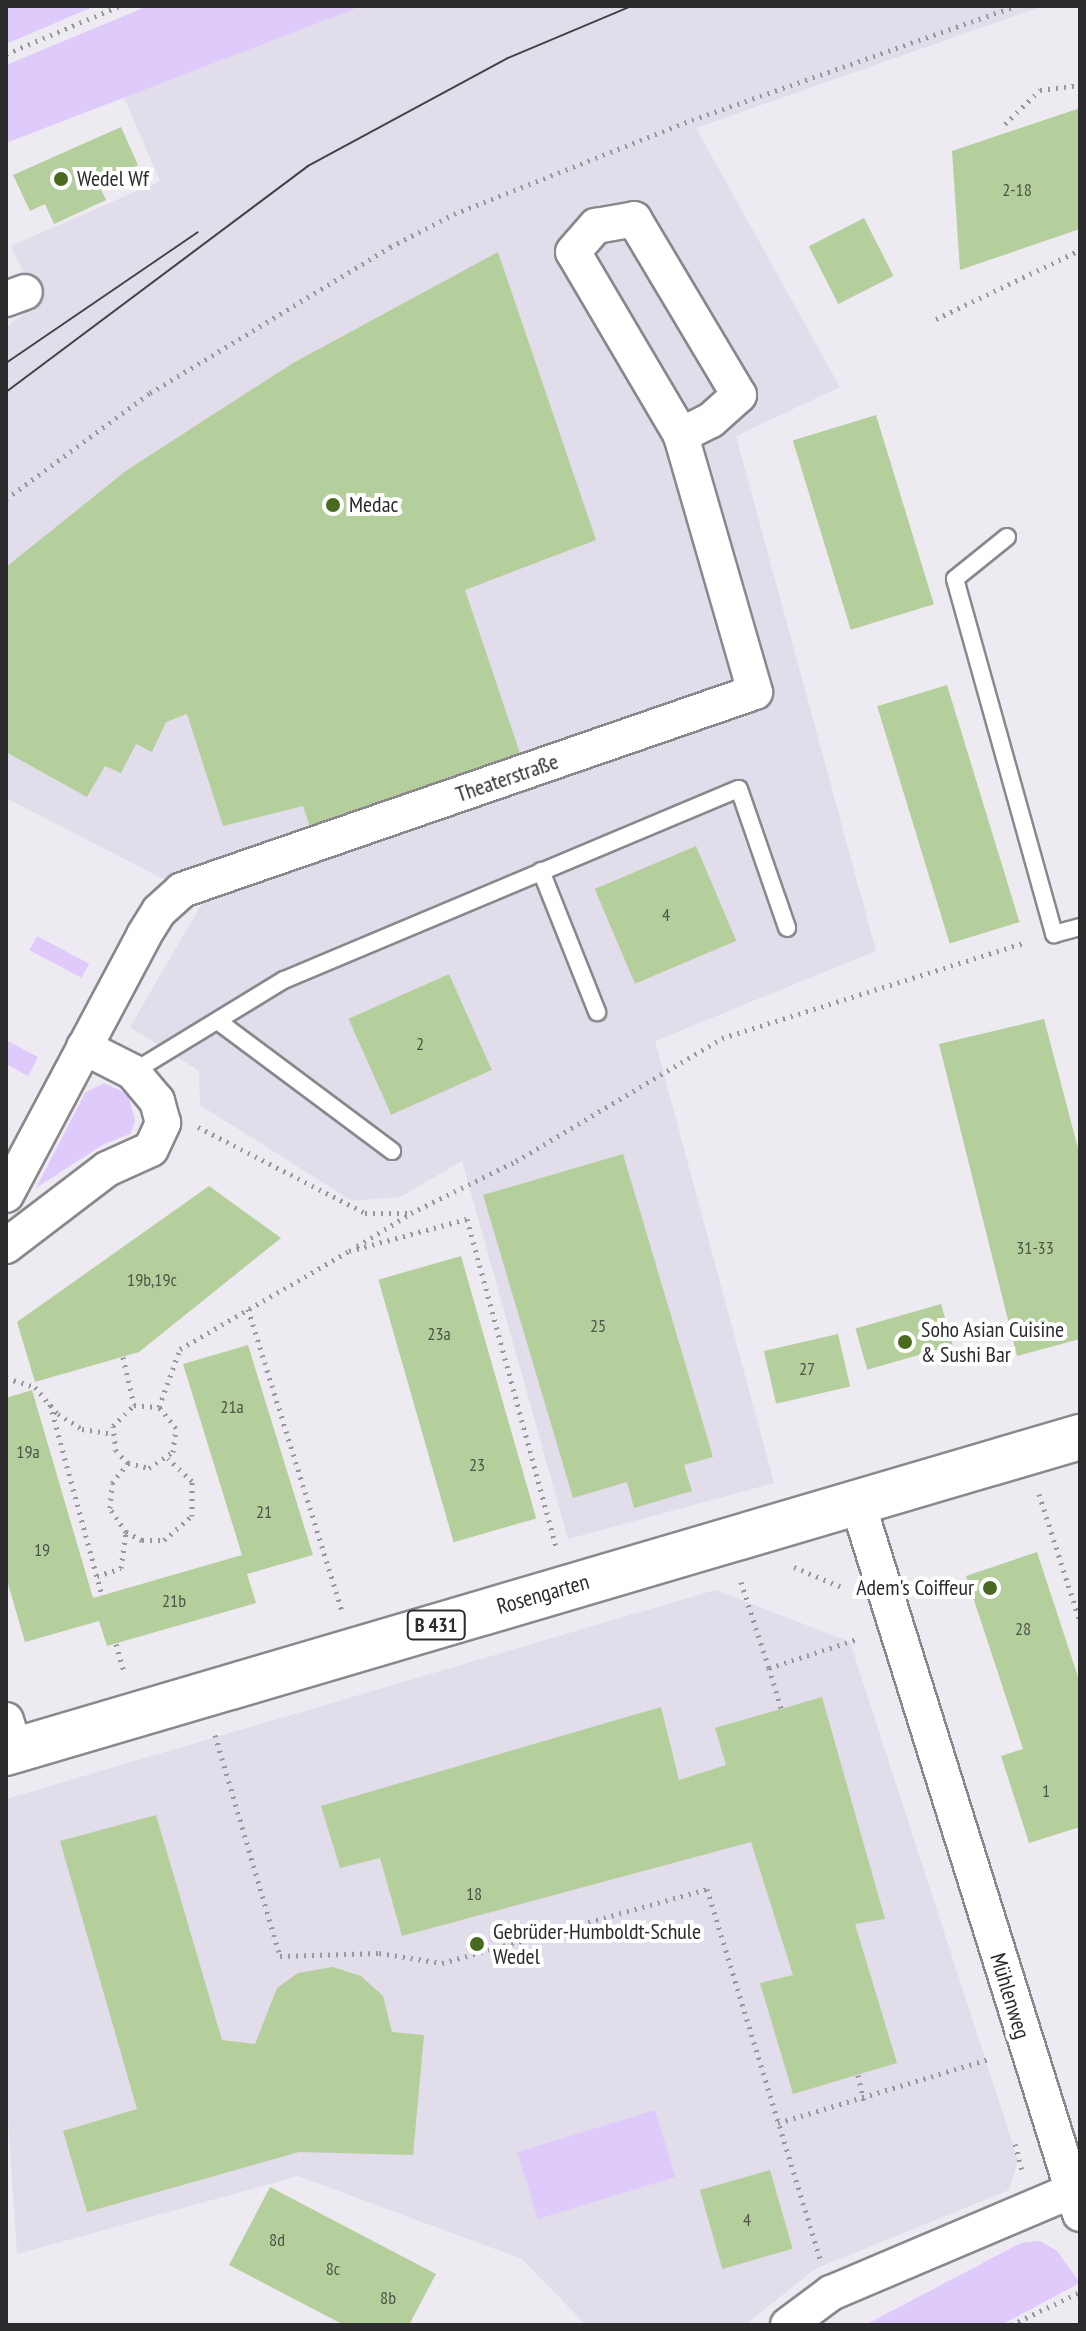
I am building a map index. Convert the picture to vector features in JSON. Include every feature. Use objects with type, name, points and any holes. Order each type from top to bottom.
[{"type":"main road","name":"Rosengarten","points":[[9,1741],[202,1694],[1080,1437]]},
{"type":"street","name":"Theaterstraße","points":[[6,1195],[159,911],[182,890],[755,692],[681,435],[573,252],[596,226],[634,219],[739,395],[711,420],[681,435]]},
{"type":"street","points":[[6,1246],[107,1169],[151,1149],[163,1123],[157,1101],[133,1072],[84,1047]]},
{"type":"street","name":"Mühlenweg","points":[[788,2325],[831,2293],[1032,2207],[1075,2202],[857,1501]]},
{"type":"lane","points":[[1007,537],[955,579],[1054,934],[1080,927]]},
{"type":"lane","points":[[133,1072],[284,980],[739,789],[787,928]]},
{"type":"lane","points":[[541,871],[597,1012]]},
{"type":"lane","points":[[219,1022],[392,1151]]},
{"type":"path","points":[[6,54],[119,6]]},
{"type":"path","points":[[6,499],[150,393],[390,247],[454,214],[692,120],[1015,6]]},
{"type":"path","points":[[1005,124],[1040,90],[1080,85]]},
{"type":"path","points":[[936,319],[1080,250]]},
{"type":"path","points":[[159,1407],[180,1349],[411,1213],[516,1161],[722,1038],[1054,934]]},
{"type":"path","points":[[157,1101],[312,1190],[365,1213],[411,1213]]},
{"type":"path","points":[[349,1251],[467,1219],[567,1587]]},
{"type":"path","points":[[248,1309],[355,1649]]},
{"type":"path","points":[[123,1357],[134,1405]]},
{"type":"path","points":[[6,1378],[35,1387],[50,1404],[82,1429],[112,1434]]},
{"type":"path","points":[[50,1404],[102,1595]]},
{"type":"path","points":[[134,1405],[159,1407],[176,1428],[176,1444],[168,1459],[149,1468],[128,1463],[116,1451],[112,1434],[117,1419],[134,1405]]},
{"type":"path","points":[[1026,1453],[1080,1622]]},
{"type":"path","points":[[128,1463],[110,1495],[116,1521],[126,1532],[142,1540],[164,1540],[192,1516],[192,1481],[168,1459]]},
{"type":"path","points":[[97,1576],[121,1568],[126,1532]]},
{"type":"path","points":[[727,1539],[844,1588],[848,1600]]},
{"type":"path","points":[[727,1539],[781,1708]]},
{"type":"path","points":[[857,1625],[866,1653]]},
{"type":"path","points":[[769,1668],[861,1638]]},
{"type":"path","points":[[202,1694],[280,1956],[379,1953],[442,1963],[707,1889],[831,2293]]},
{"type":"path","points":[[985,2044],[994,2072]]},
{"type":"path","points":[[778,2123],[864,2100],[989,2059]]},
{"type":"path","points":[[858,2075],[864,2100]]},
{"type":"path","points":[[1011,2130],[1032,2207]]},
{"type":"path","points":[[1011,2325],[1080,2292]]},
{"type":"shaded area","points":[[6,6],[95,6],[6,44]]},
{"type":"shaded area","points":[[148,6],[362,6],[6,143],[6,65]]},
{"type":"shaded area","points":[[362,6],[1043,6],[696,128],[840,387],[736,436],[876,951],[655,1041],[774,1483],[568,1539],[462,1161],[400,1197],[352,1201],[200,1105],[199,1071],[130,1027],[204,900],[6,798],[6,328],[38,301],[11,246],[160,181],[123,95]]},
{"type":"shaded area","points":[[37,936],[89,964],[82,978],[29,950]]},
{"type":"shaded area","points":[[6,1040],[38,1057],[28,1076],[6,1064]]},
{"type":"shaded area","points":[[104,1083],[128,1094],[135,1121],[130,1134],[104,1144],[36,1188],[85,1093]]},
{"type":"shaded area","name":"Gebrüder-Humboldt-Schule Wedel","points":[[715,1590],[850,1642],[1018,2160],[1009,2190],[815,2269],[745,2325],[586,2325],[522,2259],[298,2176],[17,2254],[6,2088],[6,1799]]},
{"type":"shaded area","points":[[655,2110],[675,2177],[538,2219],[517,2152]]},
{"type":"shaded area","points":[[1040,2241],[1057,2251],[1080,2283],[1001,2325],[865,2325],[1021,2243]]},
{"type":"building","points":[[1080,108],[1080,229],[960,270],[952,151]]},
{"type":"building","name":"Wedel Wf","points":[[121,127],[138,165],[98,183],[106,200],[54,224],[45,204],[30,211],[13,175]]},
{"type":"building","points":[[864,218],[894,276],[838,304],[809,246]]},
{"type":"building","name":"Medac","points":[[498,252],[596,540],[465,590],[521,756],[310,827],[303,806],[223,826],[187,714],[166,722],[152,752],[136,744],[121,773],[105,766],[87,797],[6,752],[6,567],[127,470],[293,363]]},
{"type":"building","points":[[876,415],[934,604],[851,630],[793,440]]},
{"type":"building","points":[[947,685],[1020,922],[950,944],[877,706]]},
{"type":"building","points":[[696,846],[736,941],[635,984],[595,889]]},
{"type":"building","points":[[449,974],[492,1070],[391,1115],[349,1019]]},
{"type":"building","points":[[1044,1019],[1080,1156],[1080,1339],[1017,1356],[939,1044]]},
{"type":"building","points":[[623,1154],[713,1457],[684,1465],[692,1491],[634,1508],[627,1482],[573,1498],[483,1195]]},
{"type":"building","points":[[209,1186],[281,1238],[139,1352],[35,1382],[17,1322]]},
{"type":"building","points":[[461,1256],[536,1518],[454,1542],[378,1280]]},
{"type":"building","points":[[941,1304],[953,1345],[867,1370],[855,1329]]},
{"type":"building","points":[[838,1334],[850,1387],[776,1404],[764,1351]]},
{"type":"building","points":[[248,1345],[313,1555],[247,1574],[256,1603],[107,1646],[99,1621],[25,1642],[6,1577],[6,1398],[32,1390],[93,1598],[242,1555],[183,1364]]},
{"type":"building","points":[[1037,1552],[1080,1683],[1080,1827],[1029,1843],[1001,1756],[1023,1749],[966,1576]]},
{"type":"building","points":[[822,1697],[885,1919],[855,1924],[897,2063],[793,2094],[760,1983],[793,1975],[751,1842],[402,1936],[380,1858],[340,1868],[321,1806],[661,1707],[679,1780],[726,1765],[715,1728]]},
{"type":"building","points":[[156,1815],[222,2040],[255,2044],[277,1988],[298,1973],[333,1967],[361,1976],[383,1996],[392,2032],[424,2035],[413,2155],[299,2152],[87,2212],[63,2131],[137,2109],[60,1841]]},
{"type":"building","points":[[770,2170],[793,2249],[722,2269],[700,2190]]},
{"type":"building","points":[[270,2187],[436,2274],[409,2325],[344,2325],[229,2265]]},
{"type":"tram line","points":[[6,392],[308,166],[508,58],[632,6]]},
{"type":"tram line","points":[[6,363],[198,232]]},
{"type":"place","name":"Wedel Wf","points":[[61,179]]},
{"type":"place","name":"Medac","points":[[333,505]]},
{"type":"place","name":"Soho Asian Cuisine & Sushi Bar","points":[[905,1342]]},
{"type":"place","name":"Adem's Coiffeur","points":[[990,1588]]},
{"type":"place","name":"Gebrüder-Humboldt-Schule Wedel","points":[[477,1944]]}]
